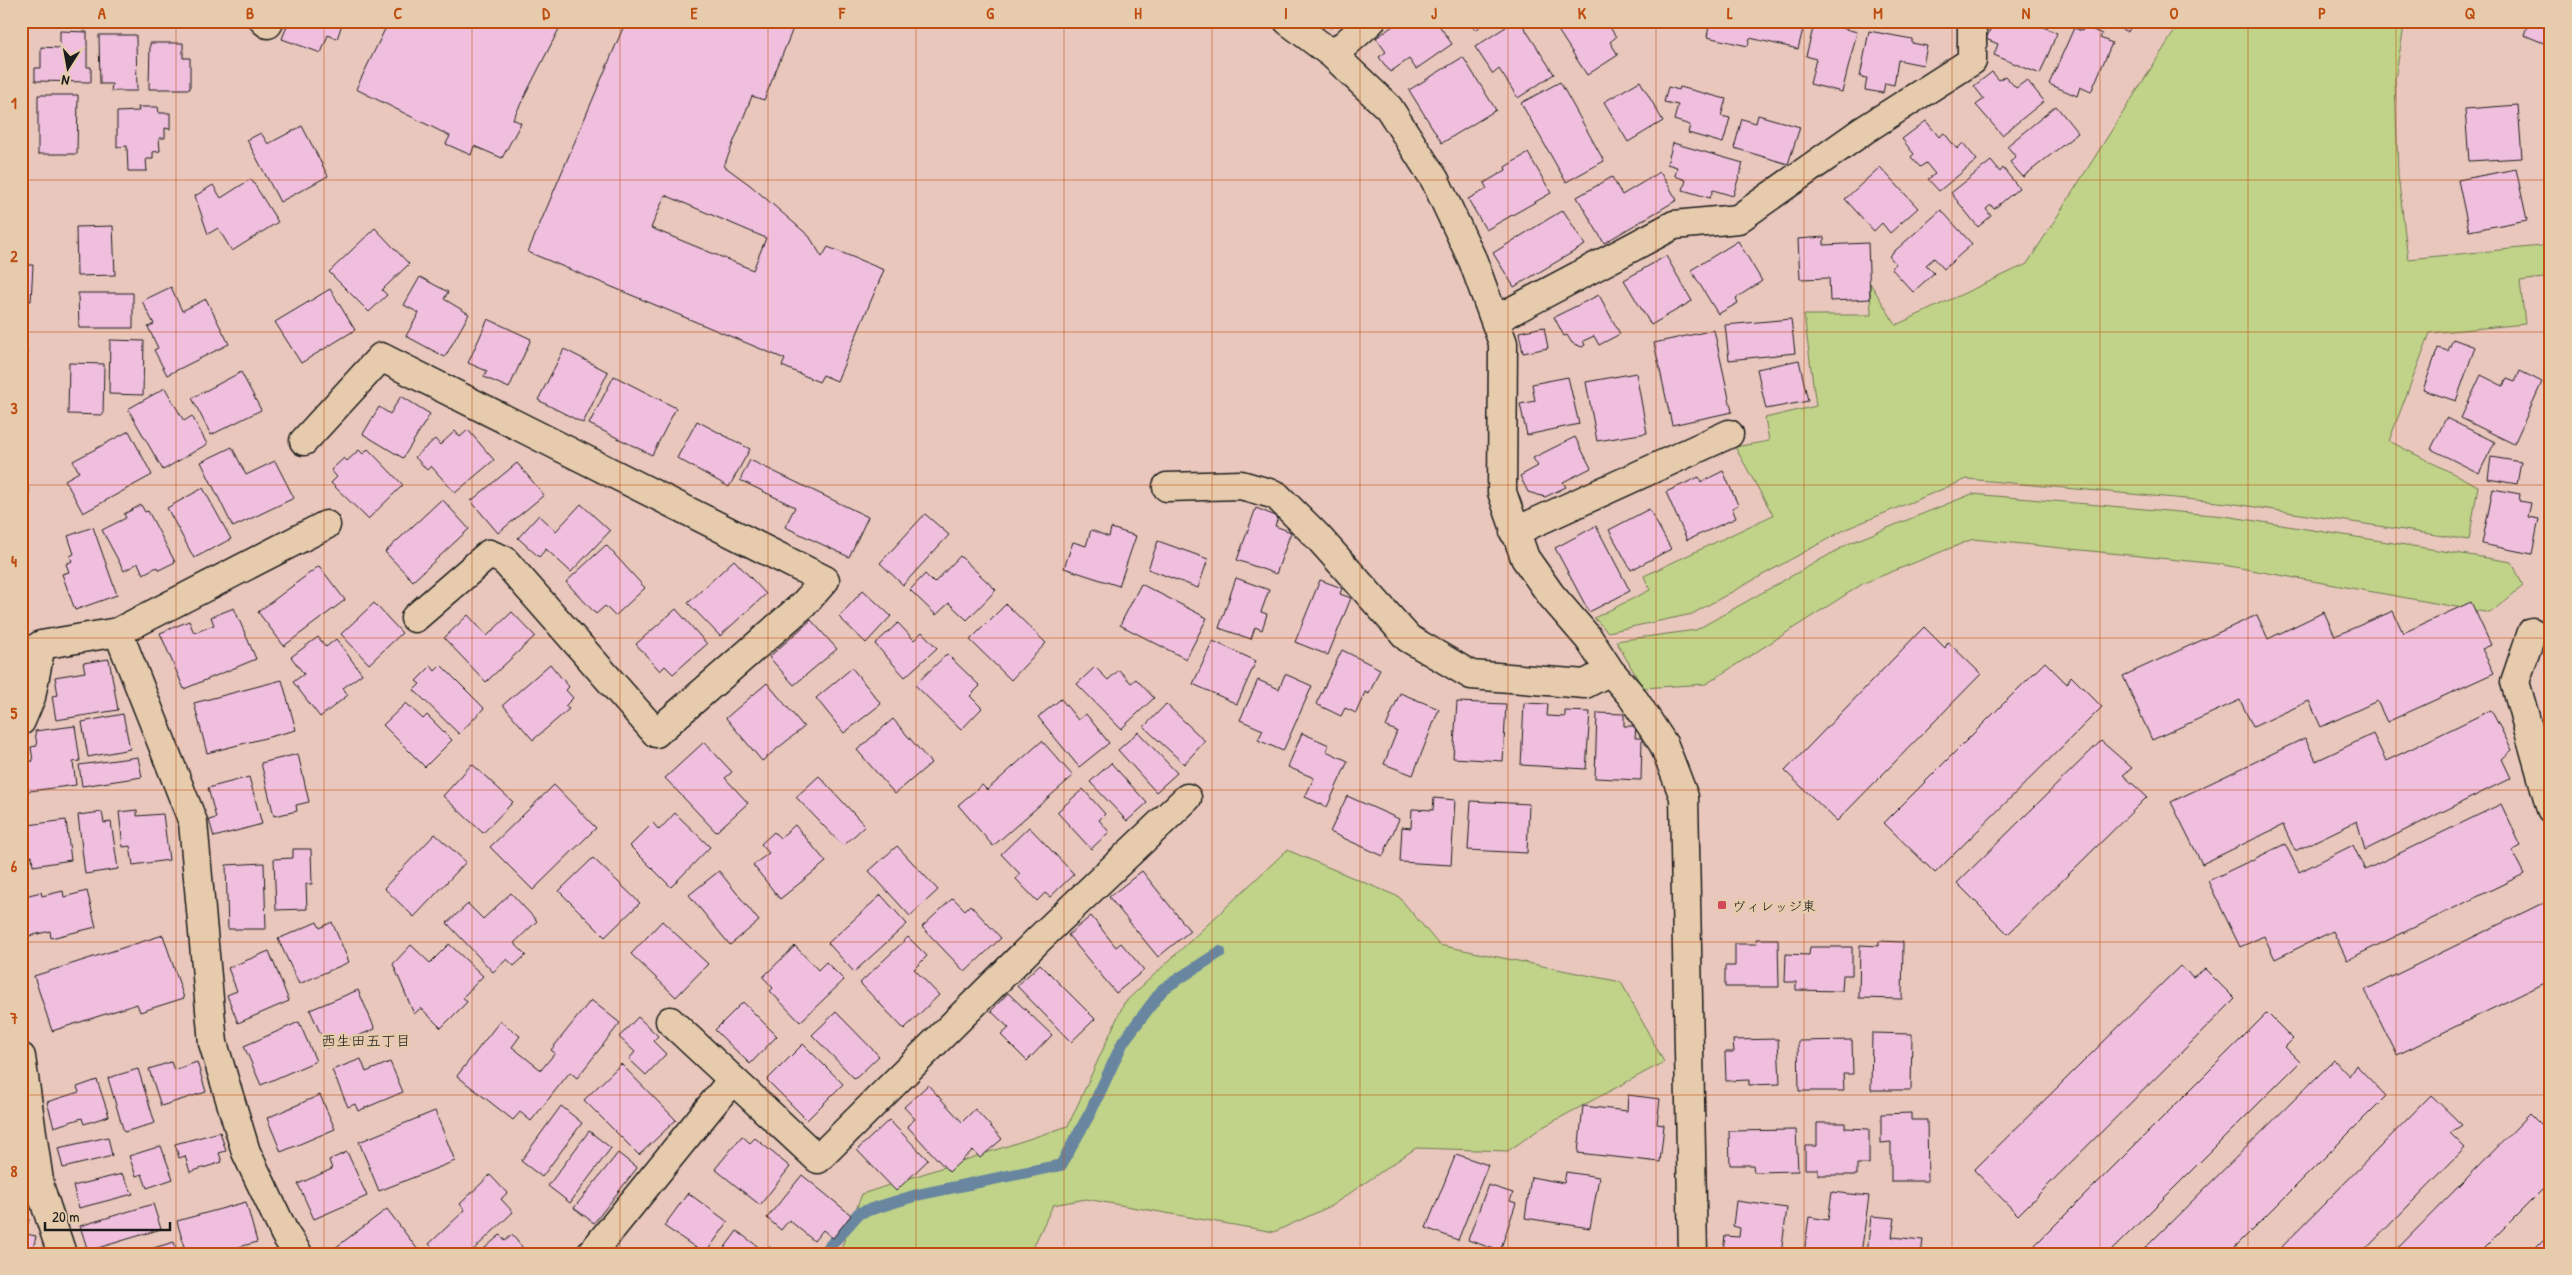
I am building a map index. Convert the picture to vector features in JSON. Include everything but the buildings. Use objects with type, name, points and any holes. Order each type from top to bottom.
[{"type":"street","points":[[264,21],[268,24],[269,21]]},
{"type":"street","points":[[1288,21],[1333,55],[1389,108],[1435,180],[1473,261],[1503,344],[1502,492],[1514,532],[1525,558],[1551,595],[1589,639],[1610,671],[1631,695],[1664,745],[1684,797],[1693,1254]]},
{"type":"street","points":[[1333,55],[1371,21]]},
{"type":"street","points":[[1495,320],[1674,225],[1738,219],[1864,130],[1972,61],[1972,21]]},
{"type":"street","points":[[304,441],[381,357],[825,580],[803,605],[656,733],[504,560],[488,554],[415,618]]},
{"type":"street","points":[[1514,532],[1729,434]]},
{"type":"street","points":[[1167,487],[1241,485],[1276,494],[1318,537],[1408,638],[1471,675],[1585,684],[1610,671]]},
{"type":"street","points":[[21,721],[30,697],[31,652],[118,632],[326,525]]},
{"type":"street","points":[[118,632],[193,822],[214,1043],[246,1152],[284,1234],[298,1254]]},
{"type":"street","points":[[2532,632],[2515,682],[2551,809]]},
{"type":"street","points":[[670,1021],[818,1159],[1040,938],[1187,798]]},
{"type":"street","points":[[21,1057],[40,1188],[62,1254]]},
{"type":"street","points":[[591,1254],[732,1080]]},
{"type":"green space","points":[[2181,21],[2405,21],[2395,79],[2398,175],[2408,259],[2551,245],[2551,277],[2520,281],[2525,324],[2430,333],[2389,441],[2478,486],[2469,540],[2229,503],[1967,479],[1846,529],[1692,614],[1608,632],[1594,618],[1650,590],[1644,576],[1773,515],[1735,447],[1769,441],[1765,418],[1816,406],[1804,315],[1871,315],[1870,283],[1896,325],[2027,264]]},
{"type":"green space","points":[[1972,494],[2225,516],[2512,562],[2523,586],[2490,613],[2218,564],[1973,539],[1864,583],[1706,684],[1643,688],[1616,641],[1696,630],[1850,543]]},
{"type":"green space","points":[[1287,850],[1399,897],[1439,945],[1621,982],[1664,1062],[1541,1128],[1508,1151],[1416,1148],[1331,1206],[1274,1232],[1086,1199],[1053,1205],[1030,1254],[839,1254],[862,1194],[1068,1126],[1124,1003]]},
{"type":"waterway","points":[[826,1254],[829,1247],[859,1213],[917,1195],[1061,1165],[1090,1113],[1123,1042],[1163,989],[1220,952]]},
{"type":"place","name":"ヴィレッジ東","points":[[1722,905]]},
{"type":"district","name":"西生田五丁目","points":[[366,1040]]}]
